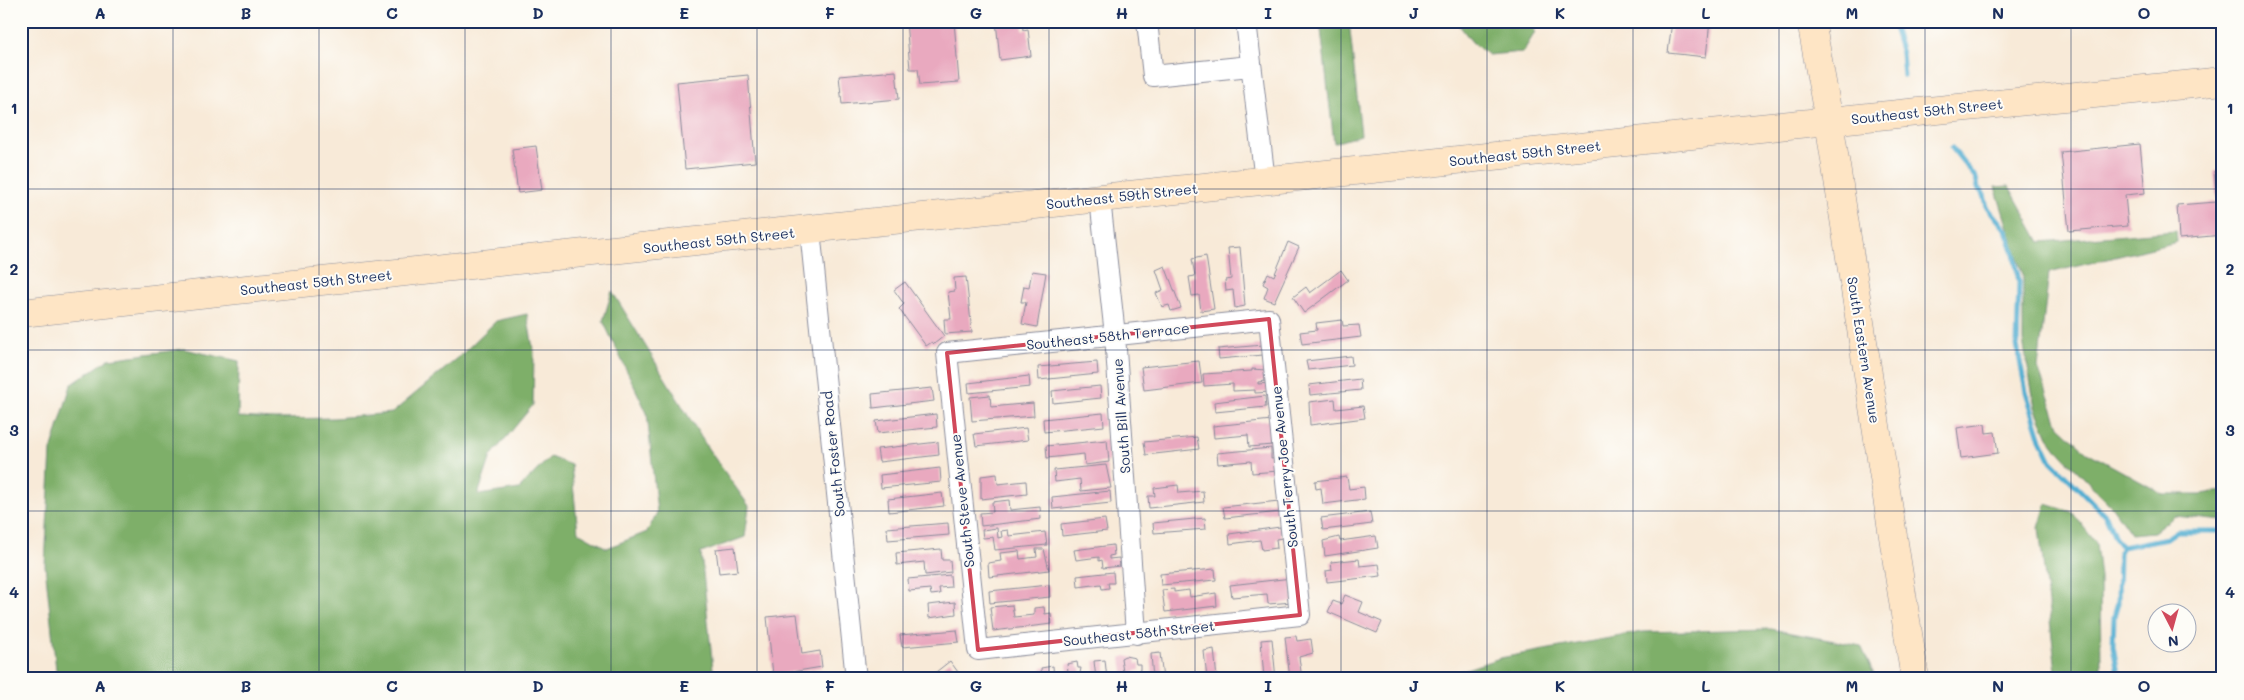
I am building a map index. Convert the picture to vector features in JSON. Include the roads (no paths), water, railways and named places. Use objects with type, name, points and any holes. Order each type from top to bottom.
[{"type":"main road","name":"South Eastern Avenue","points":[[1811,21],[1829,121],[1915,679]]},
{"type":"main road","name":"Southeast 59th Street","points":[[21,313],[1829,121],[2223,81]]},
{"type":"street","points":[[1147,21],[1153,76],[1250,66]]},
{"type":"street","points":[[1246,21],[1265,182]]},
{"type":"street","name":"South Bill Avenue","points":[[1100,198],[1115,335],[1136,634]]},
{"type":"street","name":"South Foster Road","points":[[810,230],[856,679]]},
{"type":"street","name":"Southeast 58th Terrace","points":[[947,353],[1269,319]]},
{"type":"street","name":"South Terry Joe Avenue","points":[[1269,319],[1300,614]]},
{"type":"street","name":"South Steve Avenue","points":[[947,353],[978,650]]},
{"type":"street","name":"Southeast 58th Street","points":[[978,650],[1136,634],[1300,614]]},
{"type":"waterway","points":[[1892,21],[1902,53],[1904,76]]},
{"type":"waterway","points":[[1952,148],[1976,178],[1978,188],[1984,195],[1987,207],[2006,230],[2014,253],[2019,282],[2017,345],[2026,392],[2041,440],[2051,461],[2106,516],[2115,538],[2122,547]]},
{"type":"waterway","points":[[2122,547],[2167,538],[2177,531],[2223,531]]},
{"type":"waterway","points":[[2119,679],[2113,646],[2114,617],[2118,603],[2119,552],[2122,547]]}]
